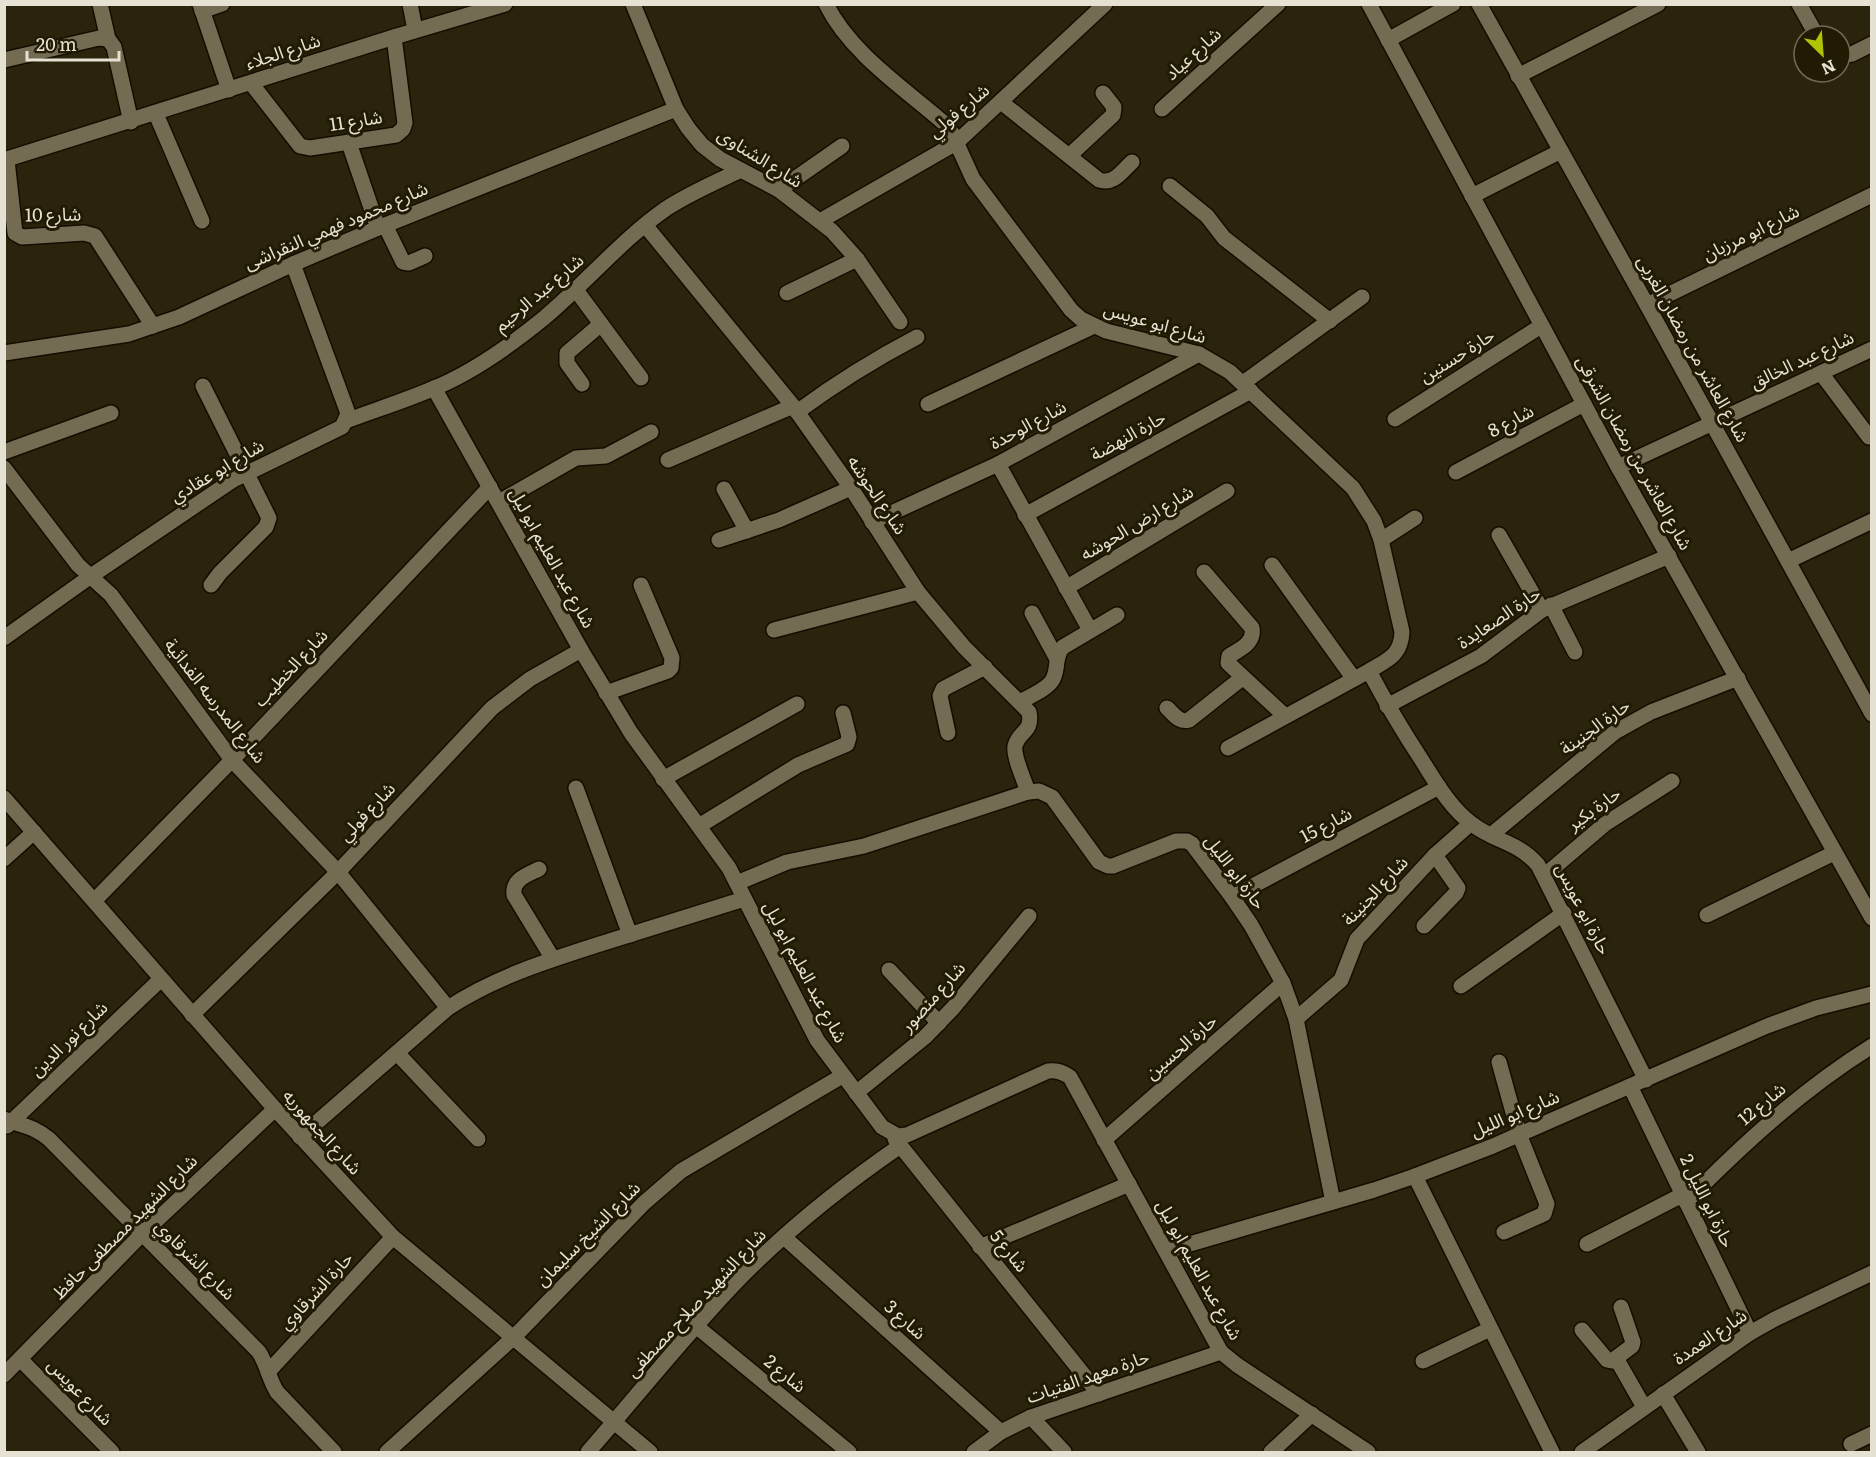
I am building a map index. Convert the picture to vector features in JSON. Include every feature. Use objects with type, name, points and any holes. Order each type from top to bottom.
[{"type":"street","points":[[100,4],[108,39],[114,47],[131,122]]},
{"type":"street","points":[[222,4],[201,8],[229,90]]},
{"type":"street","points":[[410,4],[415,30]]},
{"type":"street","name":"شارع الجلاء","points":[[6,160],[415,30],[505,4]]},
{"type":"street","name":"شارع الشناوى","points":[[633,4],[676,109],[702,146],[720,159],[779,190],[820,221],[857,259],[900,322]]},
{"type":"street","name":"شارع ابو عويس","points":[[826,4],[853,42],[867,57],[945,123],[973,179],[1061,299],[1081,319],[1106,331],[1199,354],[1230,372],[1353,488],[1374,521],[1381,540],[1402,632],[1402,642],[1397,651],[1369,671],[1228,747]]},
{"type":"street","name":"شارع فولي","points":[[820,221],[956,143],[1105,4]]},
{"type":"street","name":"شارع عياد","points":[[1162,109],[1278,4]]},
{"type":"street","name":"شارع العاشر من رمضان الشرقى","points":[[1369,4],[1618,467],[1872,918]]},
{"type":"street","points":[[1388,40],[1453,4]]},
{"type":"street","name":"شارع العاشر من رمضان الغربى","points":[[1479,4],[1872,714]]},
{"type":"street","points":[[1518,76],[1659,4]]},
{"type":"street","points":[[1799,4],[1810,24]]},
{"type":"street","name":"شارع 11","points":[[251,83],[300,146],[310,148],[396,135],[403,129],[405,123],[394,37]]},
{"type":"street","points":[[4,60],[108,39]]},
{"type":"street","points":[[1852,54],[1872,44]]},
{"type":"street","points":[[1069,156],[1113,115],[1114,107],[1103,93]]},
{"type":"street","points":[[1001,102],[1104,182],[1114,179],[1132,162]]},
{"type":"street","name":"شارع محمود فهمي النقراشى","points":[[4,353],[129,334],[153,327],[382,226],[676,109]]},
{"type":"street","points":[[156,114],[202,220]]},
{"type":"street","points":[[348,143],[382,226],[403,262],[409,263],[425,256]]},
{"type":"street","points":[[779,190],[842,146]]},
{"type":"street","points":[[1472,196],[1561,152]]},
{"type":"street","name":"شارع 10","points":[[6,160],[15,233],[22,237],[84,233],[95,236],[153,327]]},
{"type":"street","name":"شارع عبد الرحيم","points":[[346,421],[434,388],[509,345],[576,290],[645,225],[691,194],[741,171]]},
{"type":"street","points":[[1170,186],[1207,216],[1224,238],[1330,321]]},
{"type":"street","name":"شارع ابو مرزبان","points":[[1647,305],[1872,195]]},
{"type":"street","name":"شارع الحوشه","points":[[645,225],[795,409],[918,592],[964,647],[1029,712],[1028,728],[1016,743],[1014,750],[1028,792]]},
{"type":"street","points":[[787,293],[857,259]]},
{"type":"street","points":[[293,264],[346,408],[346,421]]},
{"type":"street","points":[[576,290],[641,378]]},
{"type":"street","name":"حارة النهضة","points":[[1025,515],[1247,387],[1362,297]]},
{"type":"street","points":[[582,384],[567,363],[567,353],[601,324]]},
{"type":"street","points":[[928,404],[1094,326]]},
{"type":"street","name":"حارة حسنين","points":[[1395,419],[1541,326]]},
{"type":"street","points":[[668,460],[795,409],[917,337]]},
{"type":"street","name":"شارع عبد الخالق","points":[[1618,467],[1872,349]]},
{"type":"street","name":"شارع الوحدة","points":[[872,522],[998,464],[1199,354]]},
{"type":"street","points":[[1821,372],[1869,437]]},
{"type":"street","points":[[203,386],[267,513],[268,523],[211,585]]},
{"type":"street","name":"شارع عبد العليم ابو ليل","points":[[434,388],[606,693],[663,779],[721,854],[805,1020],[842,1076],[882,1127],[898,1136],[907,1135],[1048,1071],[1056,1070],[1070,1077],[1221,1352],[1368,1452]]},
{"type":"street","name":"شارع 8","points":[[1456,472],[1584,404]]},
{"type":"street","points":[[4,452],[111,413]]},
{"type":"street","name":"شارع ابو عقادي","points":[[4,638],[91,576],[246,472],[337,430],[346,421]]},
{"type":"street","points":[[499,502],[576,458],[606,456],[651,432]]},
{"type":"street","points":[[998,464],[1090,630]]},
{"type":"street","name":"شارع المدرسه الفدائية","points":[[4,468],[78,565],[111,595],[232,760],[338,872],[448,1008]]},
{"type":"street","name":"شارع الخطيب","points":[[94,901],[232,760],[490,487]]},
{"type":"street","points":[[719,540],[779,520],[850,488]]},
{"type":"street","points":[[724,489],[747,531]]},
{"type":"street","name":"شارع ارض الحوشه","points":[[1066,588],[1227,491]]},
{"type":"street","points":[[1381,540],[1415,518]]},
{"type":"street","points":[[1788,561],[1872,521]]},
{"type":"street","points":[[1499,535],[1575,652]]},
{"type":"street","name":"حارة الصعايدة","points":[[1387,706],[1481,656],[1547,607],[1669,556]]},
{"type":"street","points":[[1272,565],[1354,679]]},
{"type":"street","points":[[1204,572],[1252,628],[1250,642],[1229,656],[1230,666],[1285,716]]},
{"type":"street","points":[[606,693],[671,668],[672,658],[641,585]]},
{"type":"street","points":[[774,630],[918,592]]},
{"type":"street","points":[[1032,613],[1057,658]]},
{"type":"street","points":[[1020,702],[1050,683],[1055,673],[1059,651],[1063,646],[1117,615]]},
{"type":"street","name":"شارع فولي","points":[[192,1015],[338,872],[492,708],[524,684],[580,650]]},
{"type":"street","points":[[948,733],[940,696],[943,689],[985,667]]},
{"type":"street","name":"حارة ابو عويس","points":[[1369,671],[1387,706],[1439,787],[1470,824],[1521,848],[1545,875],[1646,1080]]},
{"type":"street","points":[[1167,708],[1179,719],[1189,720],[1242,678]]},
{"type":"street","name":"حارة الجنينة","points":[[1491,835],[1598,745],[1624,727],[1651,712],[1738,678]]},
{"type":"street","points":[[663,779],[797,704]]},
{"type":"street","points":[[699,826],[798,765],[847,744],[849,737],[843,713]]},
{"type":"street","name":"حارة بكير","points":[[1545,875],[1605,824],[1672,781]]},
{"type":"street","name":"شارع 15","points":[[1232,897],[1439,787]]},
{"type":"street","points":[[576,788],[630,935]]},
{"type":"street","name":"حارة ابو الليل","points":[[1028,792],[1039,791],[1052,797],[1103,864],[1113,866],[1176,841],[1187,841],[1192,844],[1232,897],[1284,983],[1296,1019],[1333,1202]]},
{"type":"street","points":[[737,883],[787,862],[864,846],[1028,792]]},
{"type":"street","name":"شارع الجمهوريه","points":[[4,798],[274,1109],[393,1237],[650,1452]]},
{"type":"street","name":"شارع الجنينة","points":[[1296,1019],[1341,980],[1356,939],[1435,855],[1470,824]]},
{"type":"street","points":[[4,859],[34,832]]},
{"type":"street","points":[[1707,915],[1834,853]]},
{"type":"street","points":[[1424,926],[1458,891],[1457,885],[1435,855]]},
{"type":"street","points":[[539,869],[517,881],[513,890],[553,959]]},
{"type":"street","points":[[300,1137],[448,1008],[492,982],[553,959],[744,899]]},
{"type":"street","points":[[1461,986],[1564,913]]},
{"type":"street","name":"شارع منصور","points":[[856,1093],[910,1051],[939,1023],[1029,916]]},
{"type":"street","points":[[889,970],[939,1023]]},
{"type":"street","name":"شارع نور الدين","points":[[7,1123],[160,979]]},
{"type":"street","name":"حارة الحسين","points":[[1104,1140],[1284,983]]},
{"type":"street","name":"شارع ابو الليل","points":[[1166,1251],[1415,1176],[1520,1134],[1799,1013],[1872,994]]},
{"type":"street","name":"شارع 12","points":[[1587,1244],[1684,1198],[1798,1098],[1872,1046]]},
{"type":"street","points":[[397,1053],[478,1139]]},
{"type":"street","points":[[1499,1062],[1520,1134],[1547,1208],[1544,1214],[1504,1232]]},
{"type":"street","name":"شارع الشيخ سليمان","points":[[387,1452],[514,1337],[663,1186],[681,1172],[842,1076]]},
{"type":"street","name":"حارة ابو الليل 2","points":[[1630,1086],[1750,1333]]},
{"type":"street","name":"شارع الشهيد مصطفى حافظ","points":[[4,1375],[141,1234],[274,1109]]},
{"type":"street","name":"شارع الشرقاوي","points":[[7,1123],[25,1124],[38,1130],[49,1139],[259,1352],[277,1392],[334,1452]]},
{"type":"street","name":"شارع 5","points":[[889,1132],[1099,1394]]},
{"type":"street","name":"شارع الشهيد صلاح مصطفى","points":[[588,1452],[738,1280],[783,1237],[836,1192],[900,1146]]},
{"type":"street","points":[[1415,1176],[1552,1452]]},
{"type":"street","points":[[980,1247],[1129,1184]]},
{"type":"street","name":"حارة الشرقاوي","points":[[268,1371],[393,1237]]},
{"type":"street","name":"شارع 3","points":[[783,1237],[1001,1432]]},
{"type":"street","name":"شارع العمدة","points":[[1582,1452],[1750,1333],[1872,1273]]},
{"type":"street","points":[[1581,1330],[1607,1360],[1612,1361],[1632,1346],[1633,1342],[1621,1307]]},
{"type":"street","name":"شارع 2","points":[[696,1326],[849,1452]]},
{"type":"street","points":[[1423,1361],[1491,1329]]},
{"type":"street","name":"حارة معهد الفتيات","points":[[974,1452],[1001,1432],[1031,1417],[1221,1352]]},
{"type":"street","points":[[1617,1358],[1644,1407]]},
{"type":"street","name":"شارع عويس","points":[[21,1359],[112,1452]]},
{"type":"street","points":[[1663,1394],[1698,1452]]},
{"type":"street","points":[[1271,1452],[1312,1414]]},
{"type":"street","points":[[1031,1417],[1064,1452]]},
{"type":"street","points":[[1851,1444],[1872,1434]]}]
